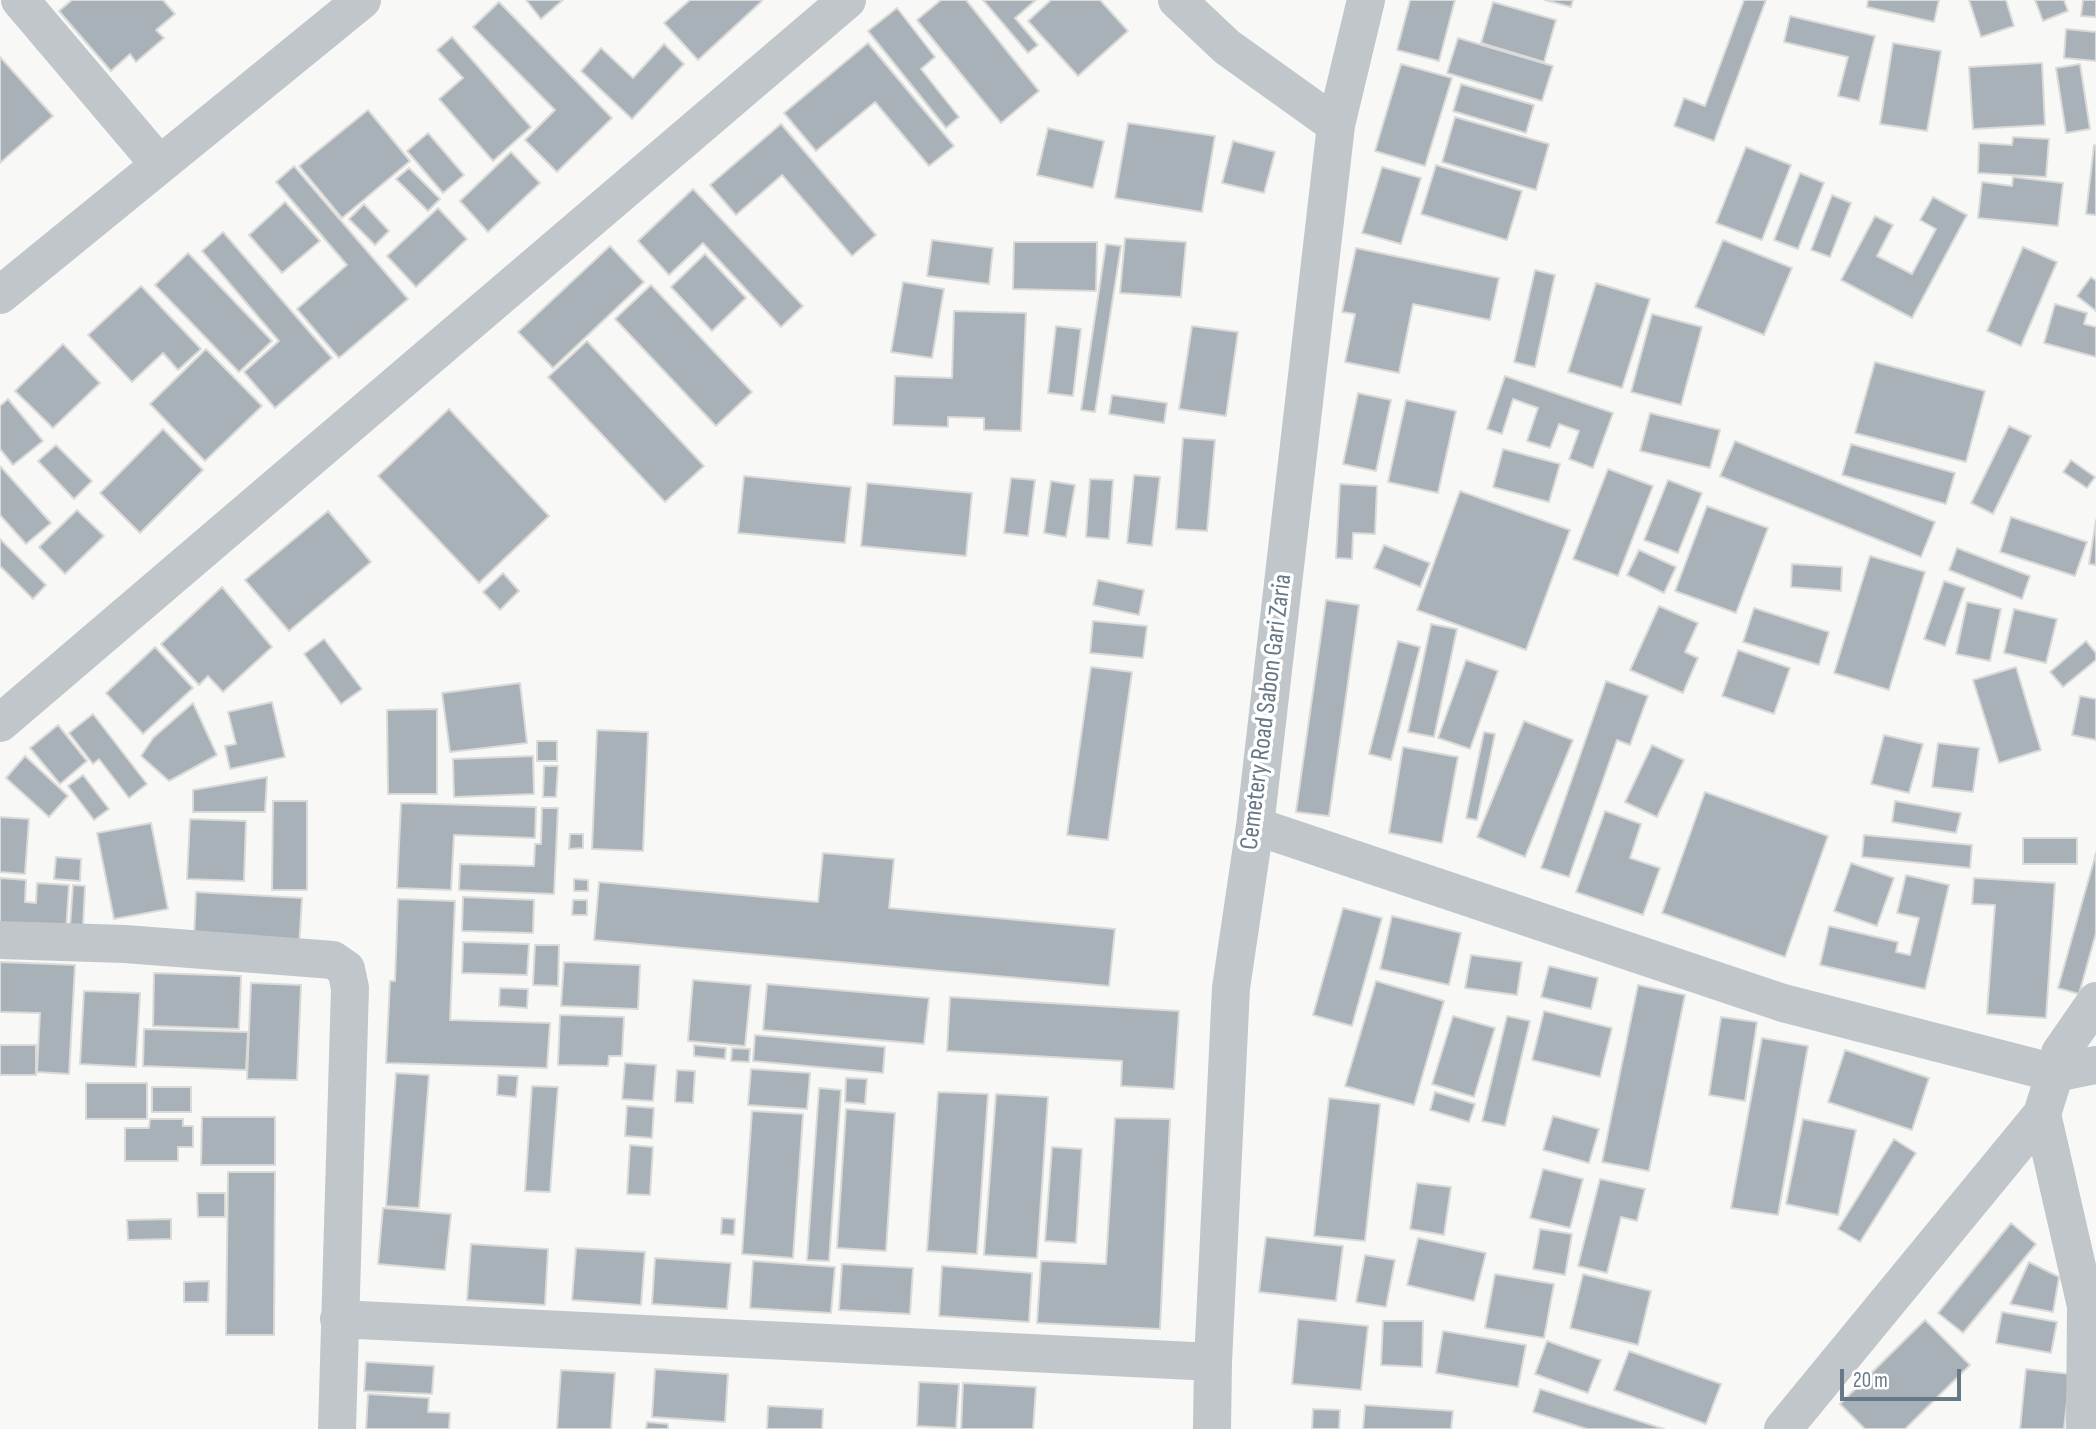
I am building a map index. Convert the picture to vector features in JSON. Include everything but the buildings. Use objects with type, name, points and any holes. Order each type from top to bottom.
[{"type":"street","points":[[20,0],[159,164]]},
{"type":"street","points":[[0,295],[362,0]]},
{"type":"street","points":[[0,723],[847,0]]},
{"type":"street","points":[[1177,0],[1227,47],[1336,125]]},
{"type":"street","name":"Cemetery Road Sabon Gari Zaria","points":[[1212,1429],[1231,988],[1255,826],[1336,125],[1366,0]]},
{"type":"street","points":[[1255,826],[1783,1003],[2055,1073],[2096,1065]]},
{"type":"street","points":[[0,940],[125,944],[333,960],[346,969],[350,988],[337,1429]]},
{"type":"street","points":[[1783,1429],[2042,1114],[2060,1053],[2096,1001]]},
{"type":"street","points":[[2042,1114],[2085,1306],[2085,1429]]},
{"type":"street","points":[[339,1319],[1213,1362]]}]
